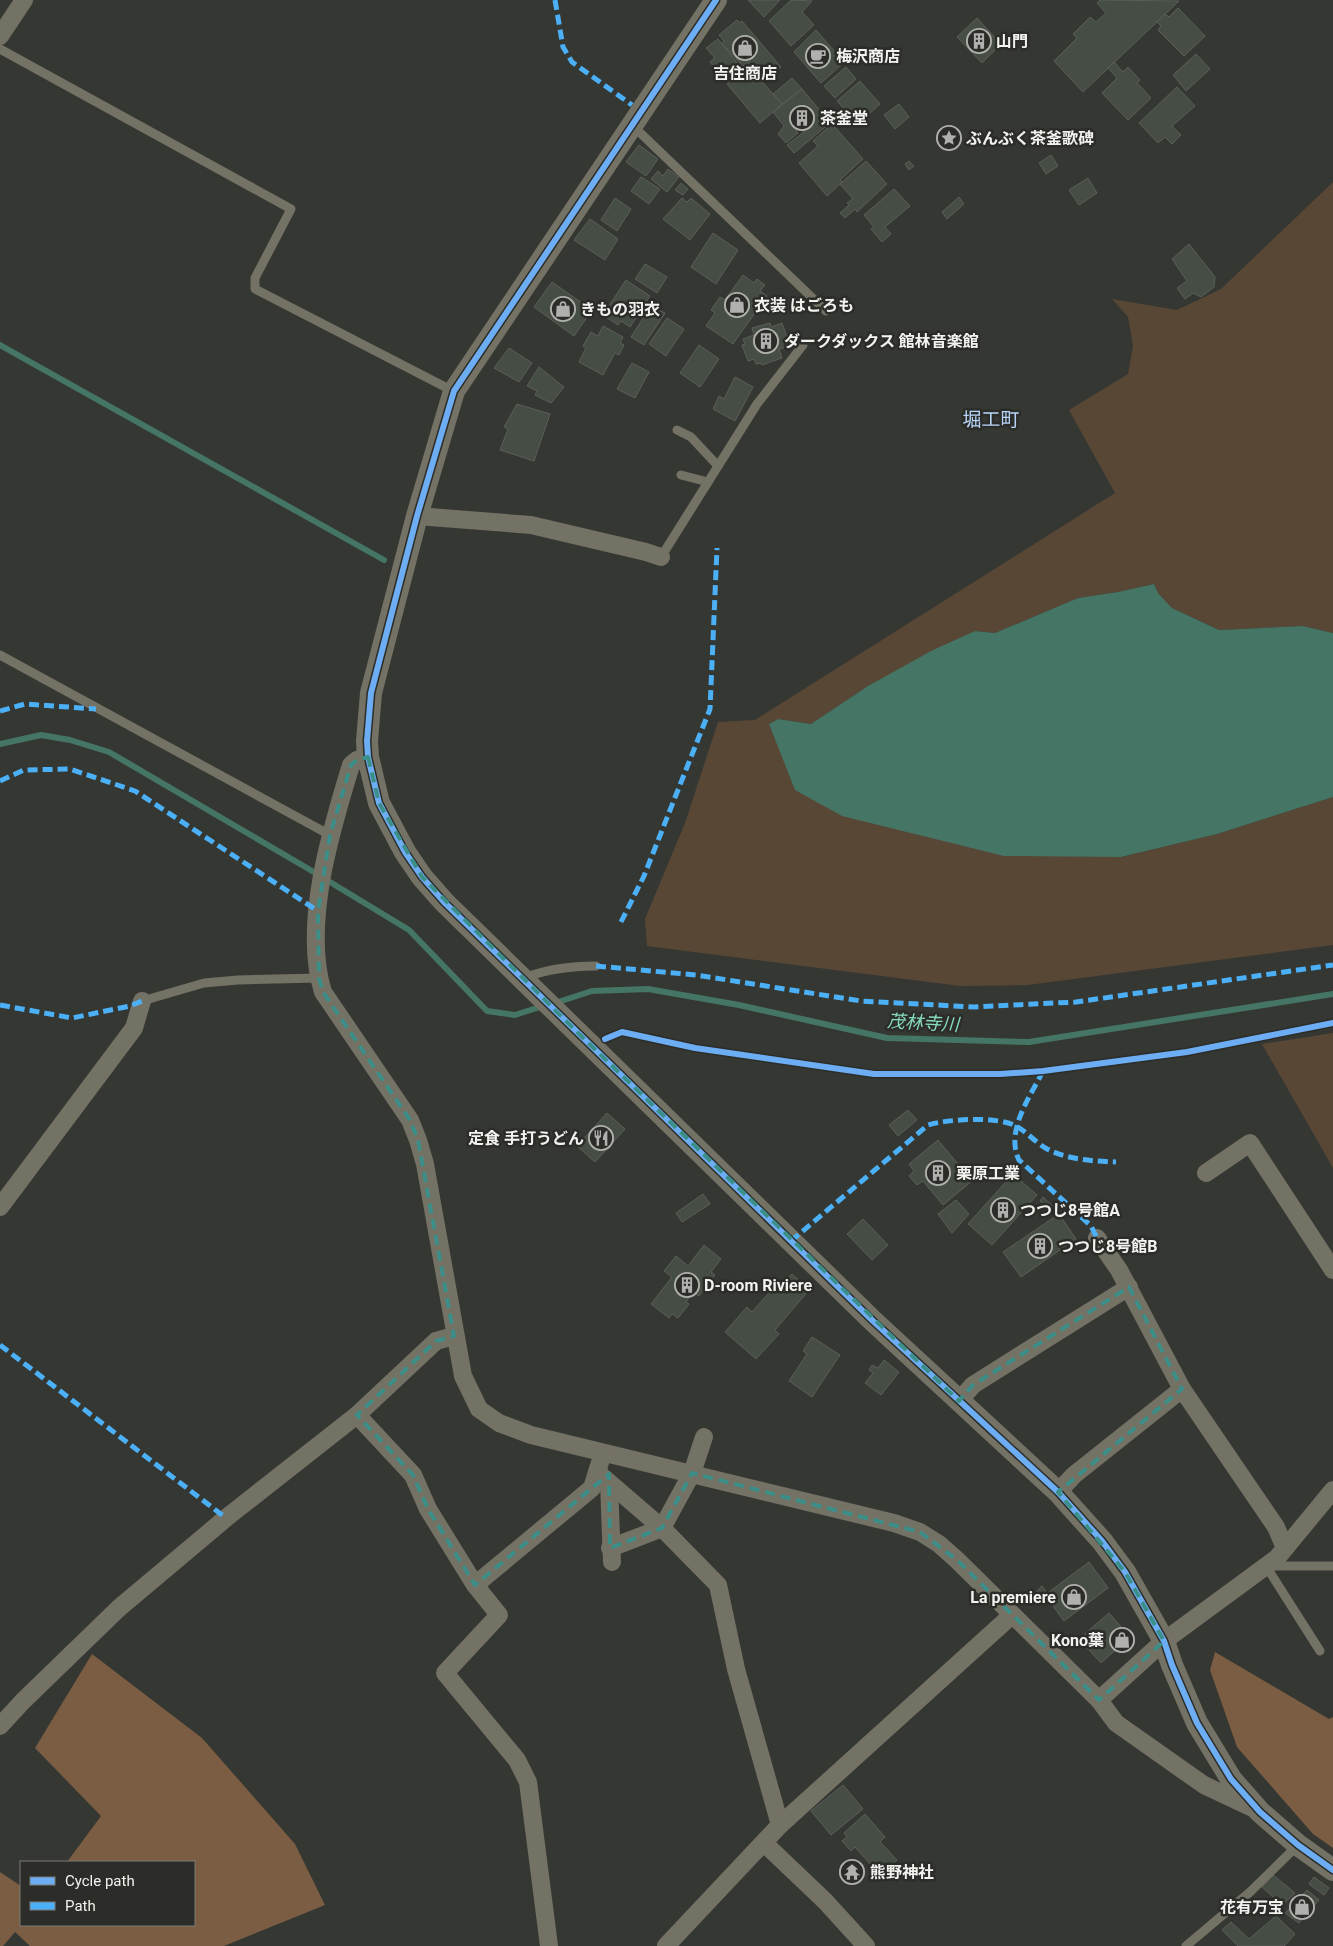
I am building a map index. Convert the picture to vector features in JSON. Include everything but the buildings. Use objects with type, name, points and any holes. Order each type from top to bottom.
[{"type":"street","points":[[0,36],[24,0]]},
{"type":"street","points":[[716,0],[454,391],[417,516],[372,693],[367,741],[368,757],[379,803],[405,852],[422,877],[444,902],[873,1321],[1058,1492],[1102,1541],[1126,1572],[1164,1640],[1172,1665],[1197,1723],[1231,1779],[1260,1812],[1333,1870]]},
{"type":"street","points":[[417,516],[531,524],[661,557]]},
{"type":"street","points":[[368,757],[357,760],[351,765],[329,840],[319,900],[315,958],[323,992],[410,1120],[418,1140],[425,1164],[454,1336],[463,1376],[479,1409],[499,1423],[523,1432],[894,1523],[920,1532],[939,1544],[957,1560],[1099,1700],[1116,1723],[1204,1785],[1260,1812]]},
{"type":"street","points":[[0,1207],[134,1028],[142,1001]]},
{"type":"street","points":[[1206,1173],[1250,1143],[1333,1270]]},
{"type":"street","points":[[1097,1238],[1129,1288],[1182,1389],[1276,1527],[1285,1548]]},
{"type":"street","points":[[959,1401],[973,1385],[1129,1288]]},
{"type":"street","points":[[0,1726],[23,1701],[119,1608],[226,1518],[357,1415],[436,1341],[454,1336]]},
{"type":"street","points":[[1058,1492],[1074,1475],[1182,1389]]},
{"type":"street","points":[[357,1415],[413,1475],[428,1509],[475,1585],[499,1615],[445,1674],[517,1760],[528,1782],[549,1946]]},
{"type":"street","points":[[603,1453],[603,1478],[611,1555],[662,1528],[692,1473],[704,1437]]},
{"type":"street","points":[[475,1585],[603,1478]]},
{"type":"street","points":[[603,1478],[662,1528],[718,1585],[736,1669],[780,1825]]},
{"type":"street","points":[[1099,1700],[1164,1640],[1277,1558],[1333,1490]]},
{"type":"street","points":[[666,1946],[780,1825],[1012,1615]]},
{"type":"street","points":[[764,1843],[824,1901],[866,1946]]},
{"type":"lane","points":[[0,49],[291,209],[254,278],[254,290],[454,391]]},
{"type":"lane","points":[[632,125],[826,311]]},
{"type":"lane","points":[[661,557],[756,404],[803,345]]},
{"type":"lane","points":[[677,430],[691,437],[718,466]]},
{"type":"lane","points":[[681,475],[708,482]]},
{"type":"lane","points":[[0,655],[329,840]]},
{"type":"lane","points":[[522,979],[540,972],[571,966],[596,966]]},
{"type":"lane","points":[[142,1001],[204,983],[238,980],[319,978]]},
{"type":"lane","points":[[1266,1566],[1333,1566]]},
{"type":"lane","points":[[1266,1566],[1320,1651]]},
{"type":"lane","points":[[1186,1946],[1250,1892],[1298,1844]]},
{"type":"highlighted area","points":[[368,757],[379,803],[422,877],[576,1031],[959,1401],[973,1385],[1129,1287],[1182,1389],[1058,1492],[1125,1572],[1164,1641],[1099,1700],[957,1560],[920,1532],[692,1473],[662,1528],[610,1548],[609,1474],[475,1585],[428,1509],[413,1475],[357,1415],[436,1341],[454,1336],[418,1140],[410,1120],[323,992],[319,978],[318,911],[330,835],[351,765],[357,760]]},
{"type":"shaded area","points":[[1333,182],[1333,633],[1303,626],[1219,630],[1172,608],[1158,593],[1154,584],[1078,598],[995,633],[975,631],[868,686],[811,724],[778,719],[769,724],[781,752],[1121,857],[1217,834],[1333,797],[1333,945],[1028,985],[960,986],[647,946],[645,919],[685,823],[718,722],[755,720],[1115,493],[1069,410],[1128,374],[1133,346],[1128,317],[1112,299],[1177,310],[1221,289]]},
{"type":"shaded area","points":[[1154,584],[1158,593],[1172,608],[1219,630],[1303,626],[1333,633],[1333,797],[1217,834],[1121,857],[1004,856],[842,816],[795,790],[769,724],[778,719],[811,724],[868,686],[931,651],[975,631],[995,633],[1078,598]]},
{"type":"shaded area","points":[[1333,1033],[1333,1168],[1262,1044]]},
{"type":"shaded area","points":[[1215,1652],[1329,1719],[1333,1717],[1333,1848],[1313,1834],[1237,1747],[1210,1670]]},
{"type":"shaded area","points":[[92,1654],[202,1738],[295,1844],[325,1905],[224,1946],[30,1946],[15,1932],[3,1946],[0,1946],[0,1872],[20,1885],[20,1926],[195,1926],[195,1861],[68,1861],[101,1816],[35,1748]]},
{"type":"waterway","points":[[0,345],[384,560]]},
{"type":"waterway","points":[[0,744],[41,735],[70,740],[109,752],[409,930],[487,1011],[515,1015],[543,1006]]},
{"type":"waterway","name":"茂林寺川","points":[[555,1003],[592,991],[648,989],[739,1005],[887,1038],[1029,1042],[1333,994]]},
{"type":"marked path","points":[[555,0],[563,47],[572,62],[632,105]]},
{"type":"marked path","points":[[621,922],[644,876],[710,709],[717,548]]},
{"type":"marked path","points":[[0,711],[25,704],[96,709]]},
{"type":"marked path","points":[[0,781],[24,770],[70,769],[135,791],[318,911]]},
{"type":"marked path","points":[[596,966],[696,975],[861,1001],[974,1007],[1076,1002],[1333,965]]},
{"type":"marked path","points":[[0,1005],[72,1018],[130,1006],[142,1001]]},
{"type":"marked path","points":[[1043,1071],[1021,1114],[1017,1126],[1015,1149],[1019,1160],[1091,1226],[1097,1238]]},
{"type":"marked path","points":[[791,1241],[928,1125],[960,1120],[986,1120],[1008,1123],[1024,1131],[1043,1147],[1055,1153],[1081,1159],[1116,1162]]},
{"type":"marked path","points":[[0,1345],[226,1518]]},
{"type":"cycle path","points":[[716,0],[454,391],[417,516],[371,693],[367,741],[368,757],[379,803],[405,852],[422,877],[444,902],[873,1321],[1058,1492],[1102,1541],[1125,1572],[1164,1641],[1172,1665],[1197,1723],[1231,1779],[1260,1812],[1298,1845],[1333,1870]]},
{"type":"cycle path","points":[[605,1039],[622,1032],[695,1048],[874,1074],[1000,1074],[1043,1071],[1187,1052],[1333,1023]]},
{"type":"place","name":"山門","points":[[979,41]]},
{"type":"place","name":"吉住商店","points":[[745,48]]},
{"type":"place","name":"梅沢商店","points":[[818,56]]},
{"type":"place","name":"茶釜堂","points":[[802,118]]},
{"type":"place","name":"ぶんぶく茶釜歌碑","points":[[949,138]]},
{"type":"place","name":"衣装 はごろも","points":[[737,305]]},
{"type":"place","name":"きもの羽衣","points":[[563,309]]},
{"type":"place","name":"ダークダックス 館林音楽館","points":[[766,341]]},
{"type":"place","name":"定食 手打うどん","points":[[601,1138]]},
{"type":"place","name":"栗原工業","points":[[938,1173]]},
{"type":"place","name":"つつじ8号館A","points":[[1003,1210]]},
{"type":"place","name":"つつじ8号館B","points":[[1040,1246]]},
{"type":"place","name":"D-room Riviere","points":[[687,1285]]},
{"type":"place","name":"La premiere","points":[[1074,1597]]},
{"type":"place","name":"Kono葉","points":[[1122,1640]]},
{"type":"place","name":"熊野神社","points":[[852,1872]]},
{"type":"place","name":"花有万宝","points":[[1302,1907]]},
{"type":"district","name":"堀工町","points":[[991,419]]}]
